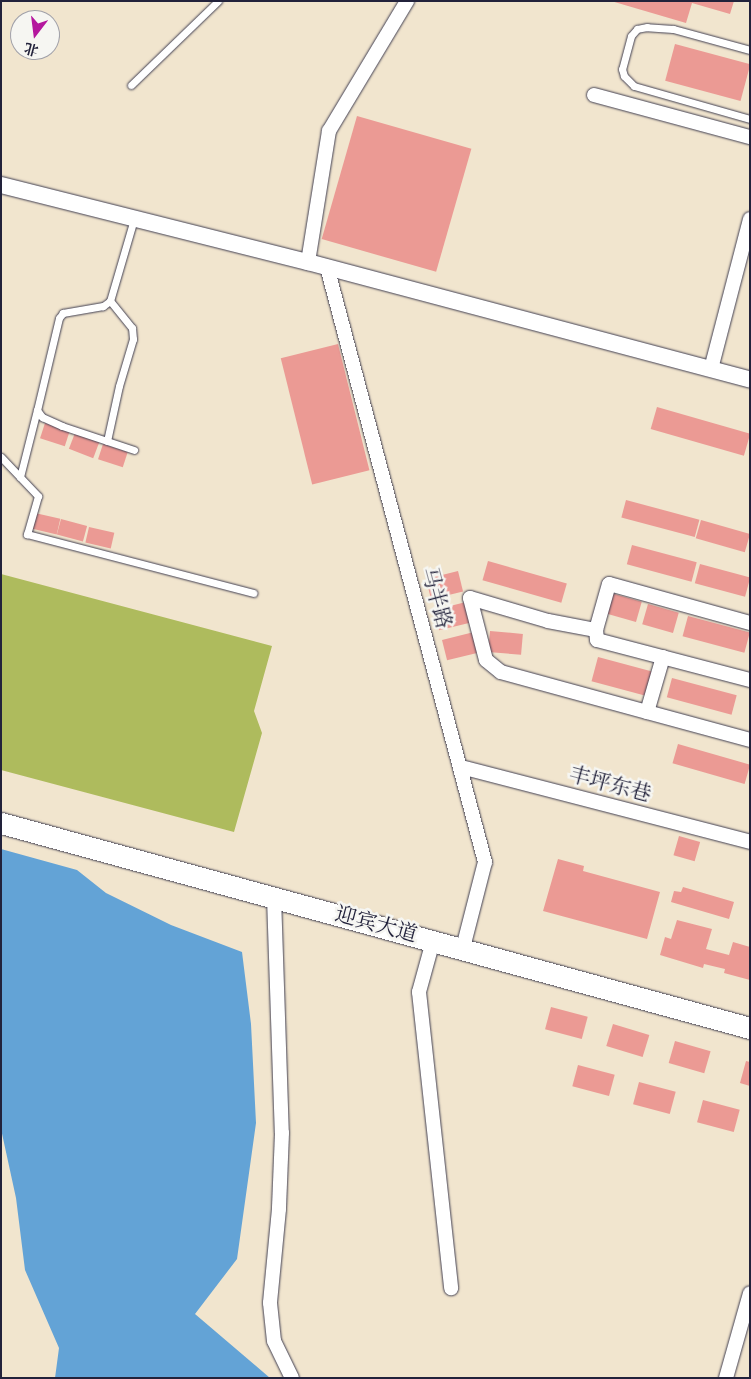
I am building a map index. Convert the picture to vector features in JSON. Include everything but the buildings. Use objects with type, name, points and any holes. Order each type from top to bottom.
[{"type":"main road","name":"迎宾大道","points":[[1,813],[750,1018]]},
{"type":"main road","name":"迎宾大道","points":[[1,823],[750,1028]]},
{"type":"street","points":[[308,262],[329,131],[407,1]]},
{"type":"street","points":[[594,95],[750,137]]},
{"type":"street","points":[[1,185],[308,262],[750,380]]},
{"type":"street","points":[[711,369],[750,219]]},
{"type":"street","name":"马半路","points":[[327,267],[485,862],[465,940]]},
{"type":"street","points":[[750,623],[609,584],[596,630],[597,640],[750,680]]},
{"type":"street","points":[[596,630],[548,621],[470,598],[486,660],[501,672],[750,740]]},
{"type":"street","points":[[647,712],[663,657]]},
{"type":"street","name":"丰坪东巷","points":[[461,767],[750,842]]},
{"type":"street","points":[[274,897],[282,1133],[279,1209],[270,1303],[274,1341],[292,1378]]},
{"type":"street","points":[[433,941],[419,992],[451,1288]]},
{"type":"street","points":[[726,1378],[750,1293]]},
{"type":"lane","points":[[131,85],[218,1]]},
{"type":"lane","points":[[750,50],[673,29],[647,27],[637,29],[631,36],[622,69],[624,76],[634,86],[750,119]]},
{"type":"lane","points":[[20,477],[59,318],[63,313],[103,306],[110,301],[134,218]]},
{"type":"lane","points":[[107,441],[119,386],[133,339],[132,328],[110,301]]},
{"type":"lane","points":[[37,410],[42,417],[62,426],[134,450]]},
{"type":"lane","points":[[1,457],[38,496],[27,534],[253,593]]},
{"type":"green space","points":[[1,574],[272,646],[254,711],[262,733],[234,832],[1,770]]},
{"type":"water","points":[[1,849],[77,870],[106,893],[171,925],[242,952],[251,1024],[256,1123],[237,1259],[195,1314],[270,1378],[55,1378],[59,1348],[25,1270],[16,1198],[1,1129]]}]
